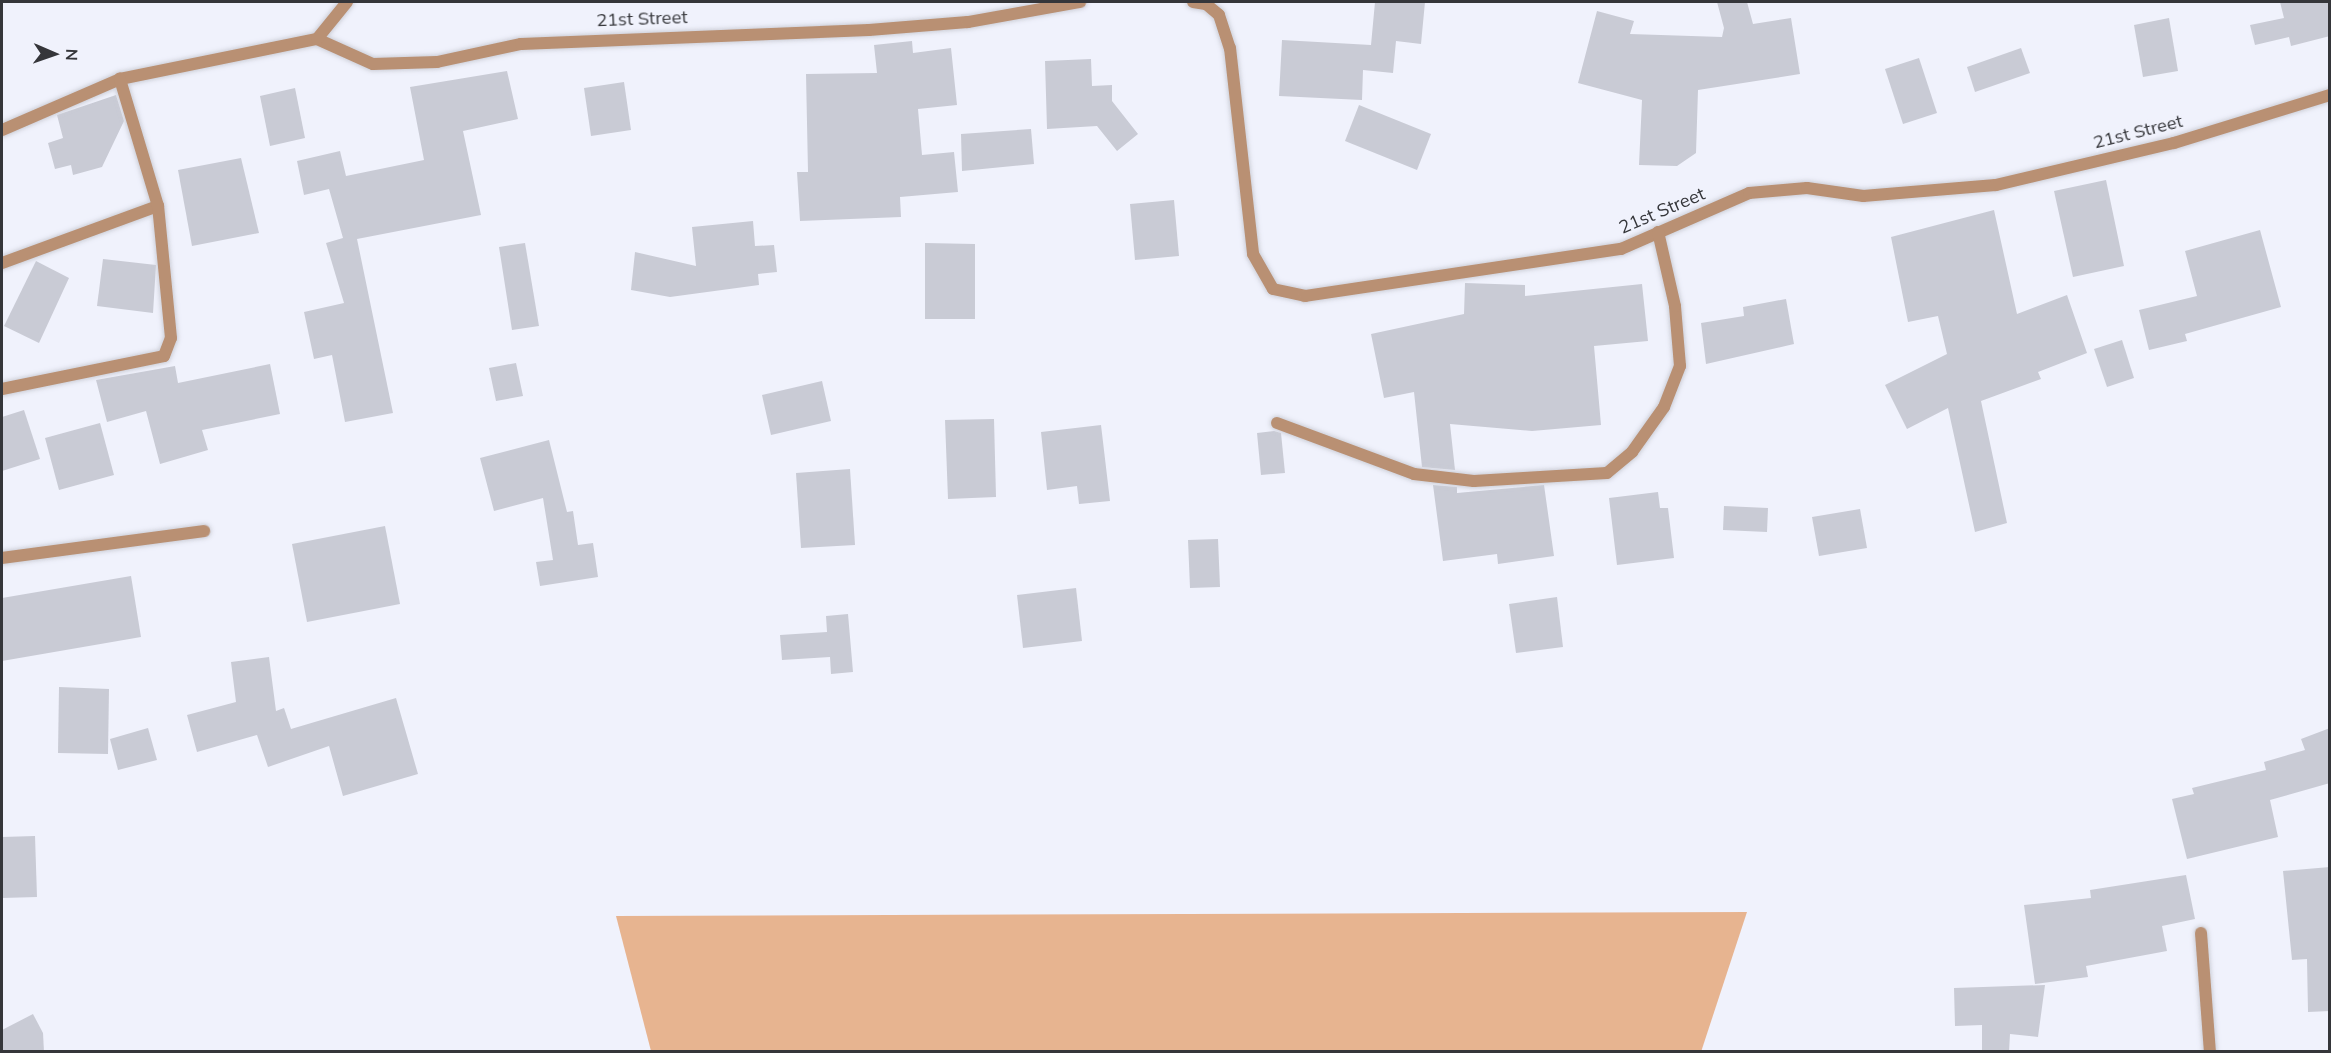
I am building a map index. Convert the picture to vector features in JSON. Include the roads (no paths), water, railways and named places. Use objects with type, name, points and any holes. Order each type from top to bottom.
[{"type":"street","points":[[2,130],[120,79],[317,39],[347,2]]},
{"type":"street","name":"21st Street","points":[[317,39],[373,63],[437,62],[521,44],[869,30],[968,22],[1080,2]]},
{"type":"street","points":[[1193,2],[1206,4],[1219,15]]},
{"type":"street","name":"21st Street","points":[[1218,2],[1219,15],[1230,48],[1253,254],[1273,289],[1305,296],[1621,249],[1749,193],[1807,188],[1863,196],[1996,185],[2174,143],[2330,95]]},
{"type":"street","points":[[2,389],[164,357],[171,338],[158,206],[120,79]]},
{"type":"street","points":[[2,263],[158,206]]},
{"type":"street","points":[[1277,423],[1414,474],[1474,481],[1607,473],[1632,452],[1664,407],[1680,366],[1675,306],[1658,232]]},
{"type":"street","points":[[2,558],[204,531]]},
{"type":"street","points":[[2201,933],[2210,1052]]}]
